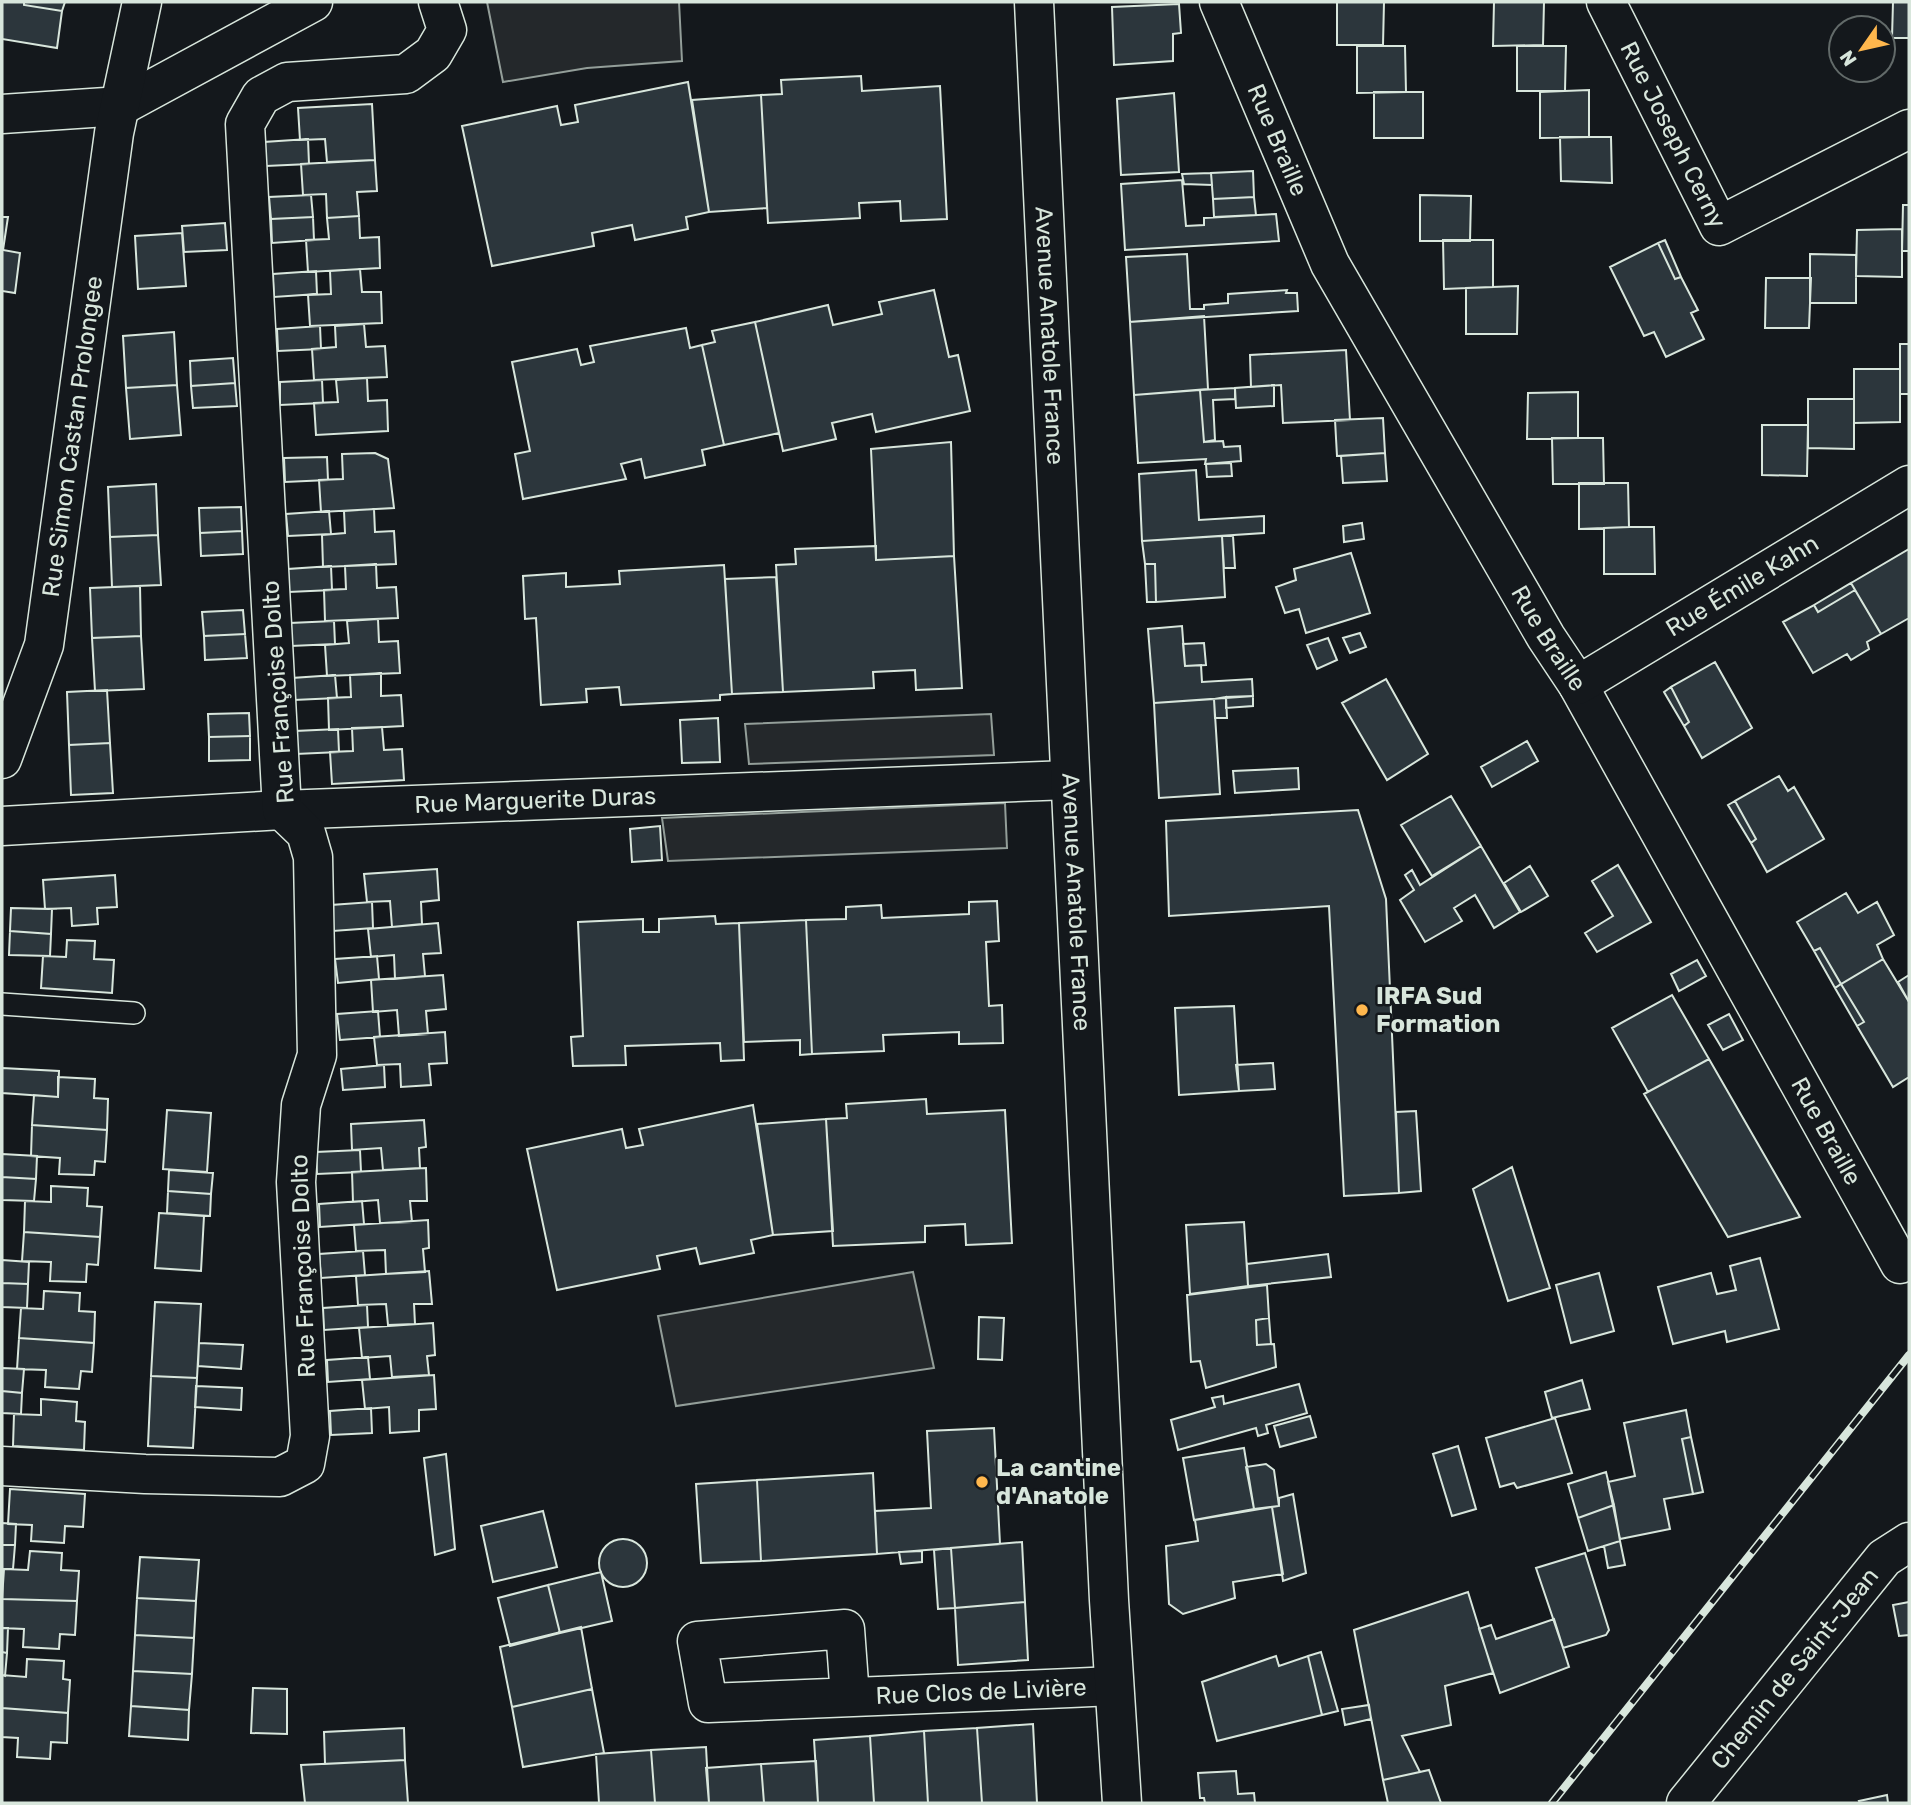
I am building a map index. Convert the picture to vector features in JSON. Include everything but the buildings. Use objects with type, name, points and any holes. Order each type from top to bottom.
[{"type":"street","name":"Rue Simon Castan Prolongee","points":[[2,759],[44,645],[114,133],[142,2]]},
{"type":"street","points":[[2,114],[121,106],[313,2]]},
{"type":"street","name":"Rue Françoise Dolto","points":[[2,1466],[145,1474],[280,1477],[305,1464],[310,1436],[296,1182],[300,1105],[317,1055],[313,857],[306,833],[282,810],[245,124],[261,96],[287,82],[405,74],[433,54],[447,30],[438,2]]},
{"type":"street","name":"Avenue Anatole France","points":[[1034,2],[1113,1686],[1122,1803]]},
{"type":"street","name":"Rue Braille","points":[[1219,2],[1329,264],[1546,637],[1578,685],[1900,1264]]},
{"type":"street","name":"Rue Joseph Cerny","points":[[1606,2],[1719,226],[1909,129]]},
{"type":"street","name":"Rue Émile Kahn","points":[[1578,685],[1909,485]]},
{"type":"street","name":"Rue Marguerite Duras","points":[[2,826],[282,810],[1069,780]]},
{"type":"street","name":"Chemin de Saint-Jean","points":[[1686,1803],[1884,1558],[1909,1542]]},
{"type":"street","name":"Rue Clos de Livière","points":[[850,1697],[1113,1686]]},
{"type":"lane","points":[[2,1004],[134,1013]]},
{"type":"shaded area","points":[[487,2],[679,2],[682,61],[587,68],[503,82]]},
{"type":"shaded area","points":[[991,714],[994,755],[749,764],[745,724]]},
{"type":"shaded area","points":[[1005,803],[1007,848],[668,861],[662,818]]},
{"type":"shaded area","points":[[913,1272],[934,1368],[676,1406],[658,1316]]},
{"type":"railway","points":[[1552,1803],[1909,1355]]},
{"type":"place","name":"IRFA Sud Formation","points":[[1362,1010]]},
{"type":"place","name":"La cantine d'Anatole","points":[[982,1482]]}]
